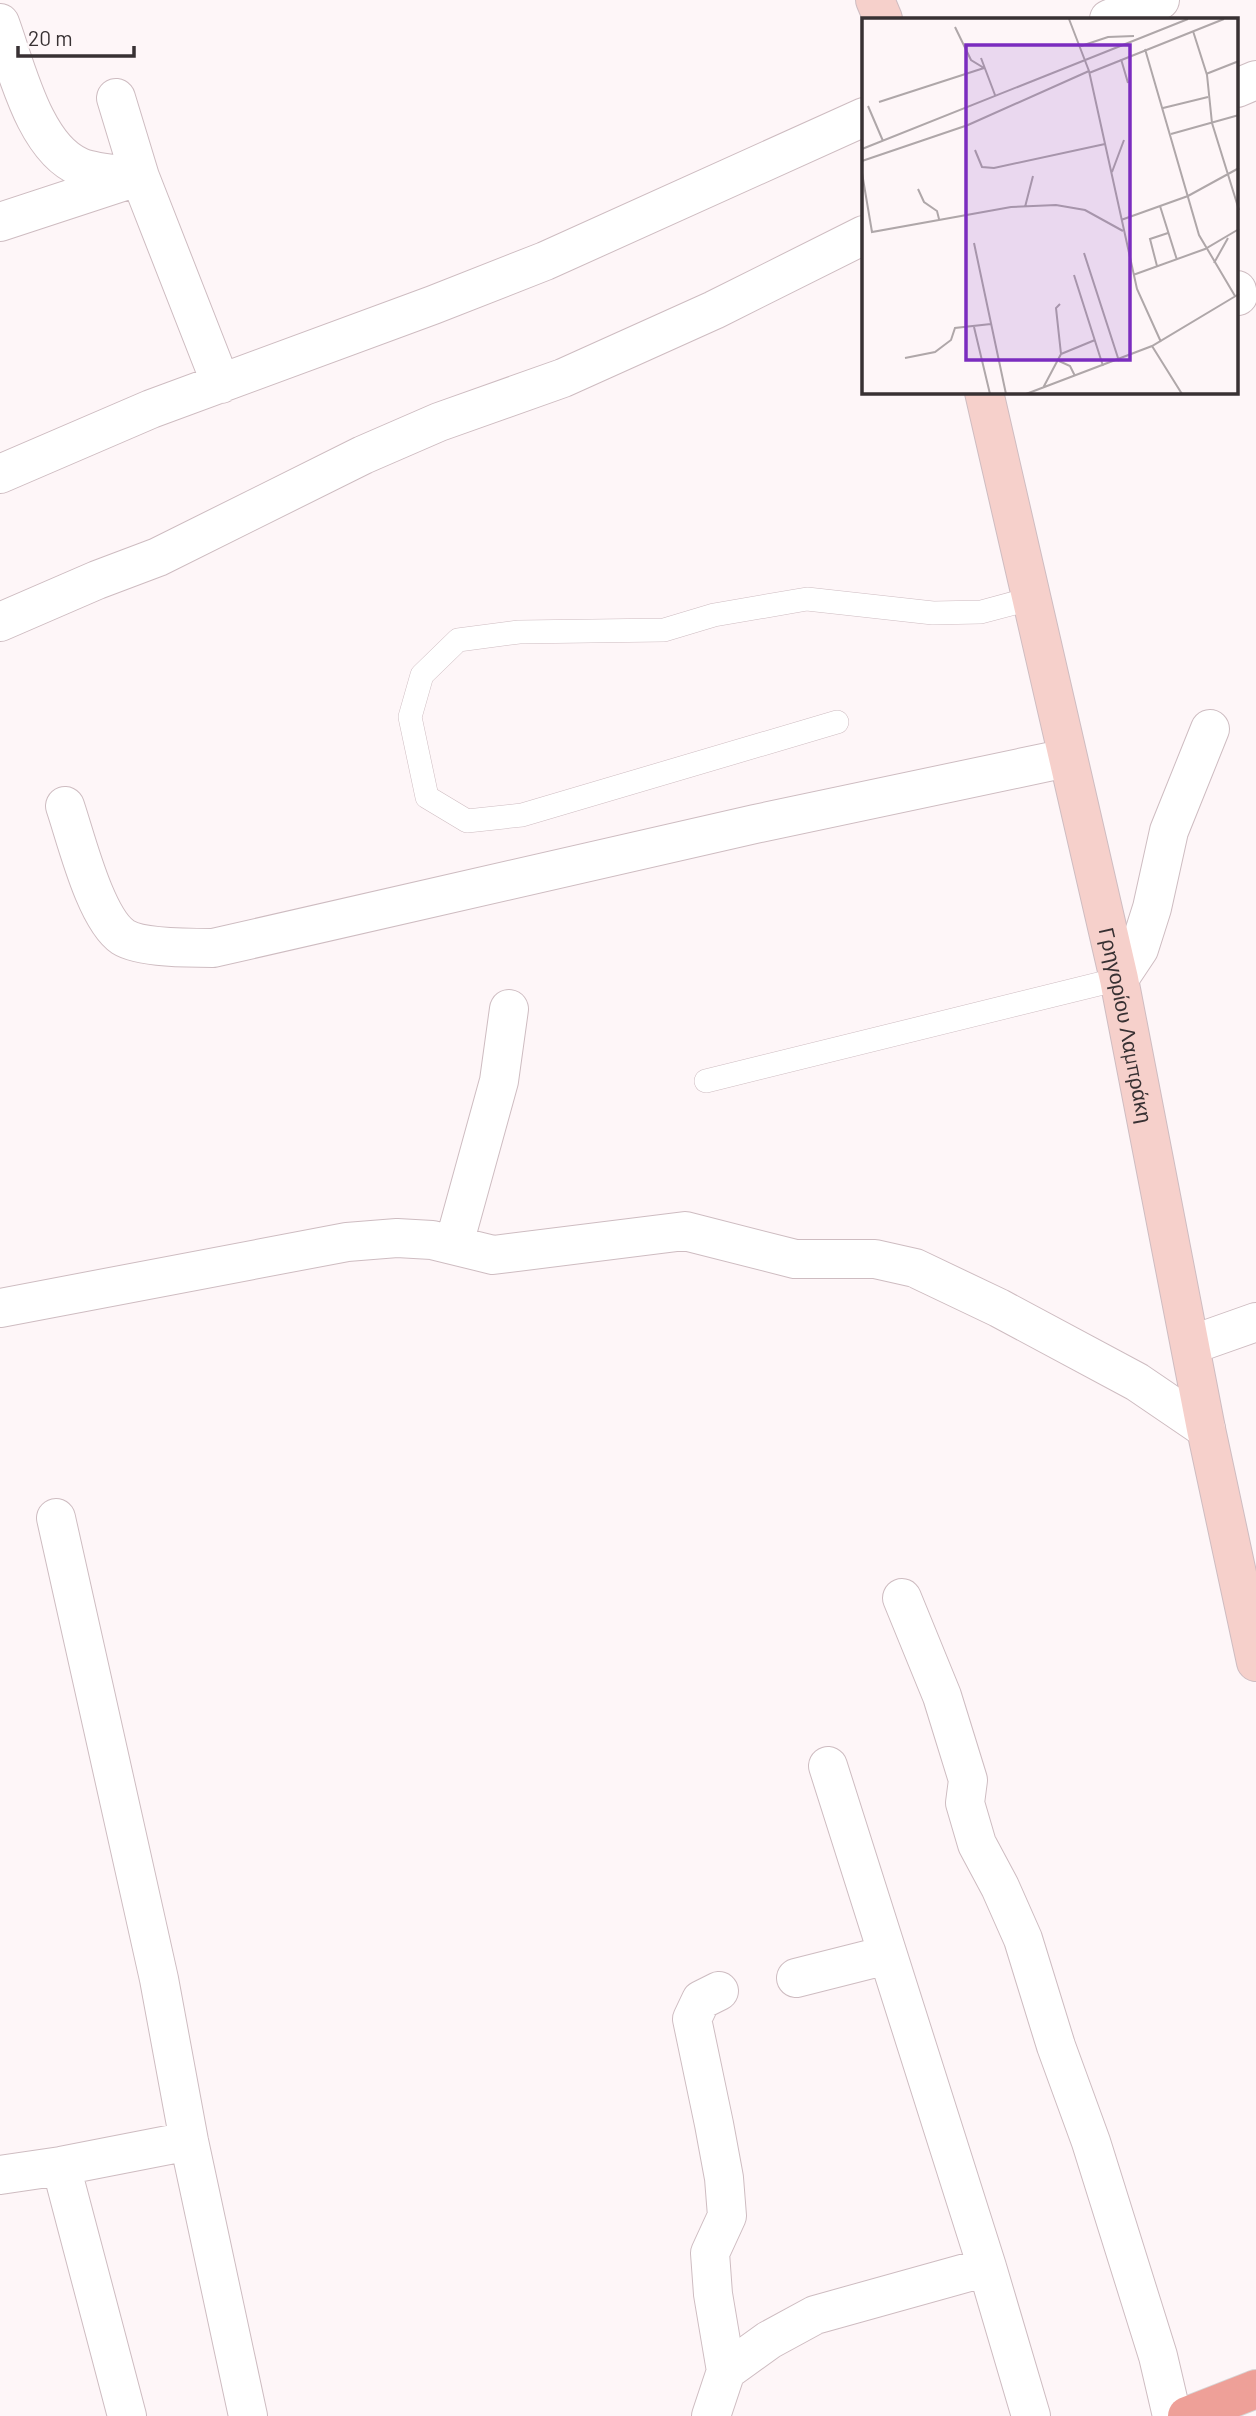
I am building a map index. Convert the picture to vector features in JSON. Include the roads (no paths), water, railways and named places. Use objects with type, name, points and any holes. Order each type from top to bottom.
[{"type":"main road","points":[[1186,2416],[1256,2389]]},
{"type":"street","points":[[1112,18],[1160,0]]},
{"type":"street","points":[[0,23],[34,118],[63,157],[82,168],[140,177]]},
{"type":"street","points":[[1238,88],[1256,80]]},
{"type":"street","points":[[116,98],[140,177],[221,384]]},
{"type":"street","points":[[0,474],[151,409],[545,261],[683,196],[862,118]]},
{"type":"street","points":[[0,222],[140,177]]},
{"type":"street","points":[[0,622],[158,556],[363,455],[439,422],[575,373],[714,310],[862,236]]},
{"type":"street","name":"Γρηγορίου Λαμπράκη","points":[[984,394],[1119,979],[1206,1429],[1256,1662]]},
{"type":"street","points":[[1119,979],[1139,949],[1152,908],[1169,831],[1210,729]]},
{"type":"street","points":[[65,806],[101,910],[124,937],[163,947],[214,948],[755,824],[1067,758]]},
{"type":"street","points":[[454,1244],[499,1081],[509,1009]]},
{"type":"street","points":[[0,1308],[347,1242],[397,1238],[454,1244],[493,1255],[685,1231],[795,1259],[875,1259],[915,1268],[999,1307],[1137,1382],[1206,1429]]},
{"type":"street","points":[[1191,1345],[1256,1322]]},
{"type":"street","points":[[56,1518],[159,1979],[189,2141],[248,2416]]},
{"type":"street","points":[[902,1598],[942,1696],[968,1780],[965,1803],[977,1844],[1023,1939],[1056,2046],[1091,2142],[1157,2356],[1172,2416]]},
{"type":"street","points":[[828,1766],[987,2267],[1031,2416]]},
{"type":"street","points":[[796,1978],[887,1955]]},
{"type":"street","points":[[711,2416],[726,2371],[713,2294],[710,2253],[727,2216],[724,2178],[692,2019],[701,2000],[719,1991]]},
{"type":"street","points":[[0,2175],[189,2141]]},
{"type":"street","points":[[61,2166],[127,2416]]},
{"type":"street","points":[[726,2371],[769,2340],[815,2315],[987,2267]]},
{"type":"lane","points":[[837,722],[522,815],[467,821],[427,797],[410,717],[422,675],[458,640],[519,632],[664,630],[714,615],[807,599],[933,613],[981,612],[1033,598]]},
{"type":"lane","points":[[706,1081],[1119,979]]}]
